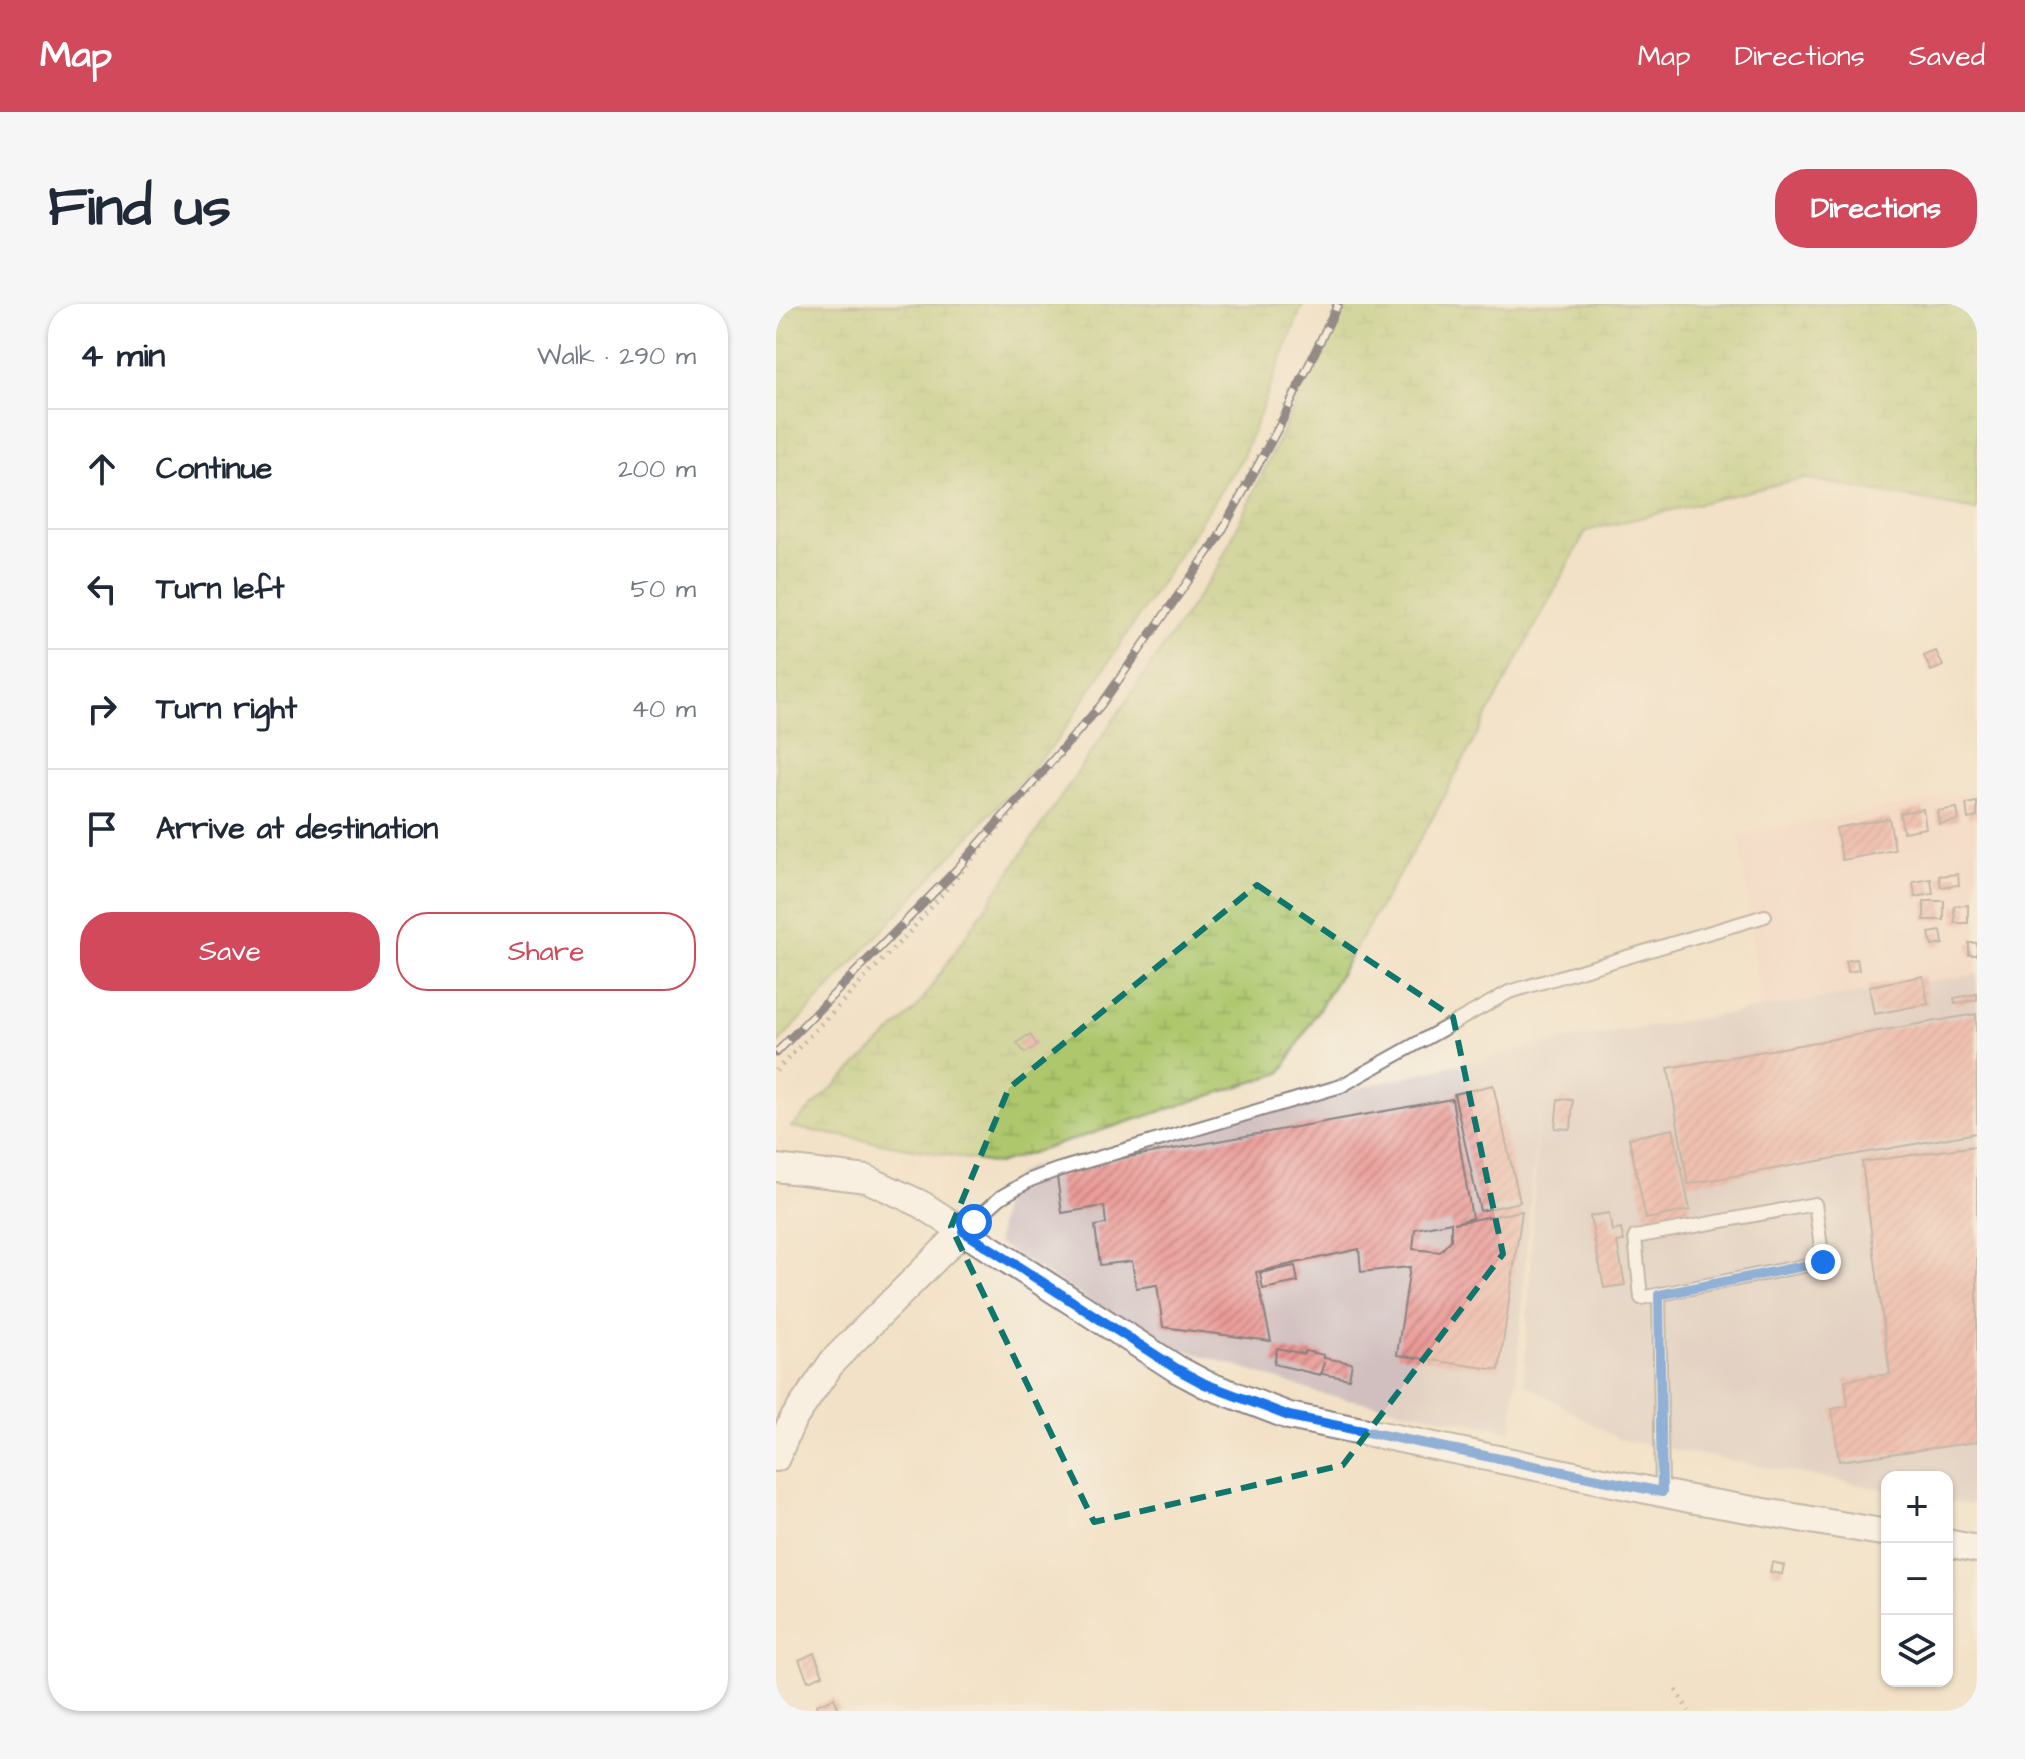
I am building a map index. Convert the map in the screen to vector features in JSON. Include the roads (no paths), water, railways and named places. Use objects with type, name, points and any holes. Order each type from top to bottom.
[{"type":"street","points":[[776,1168],[867,1179],[921,1204],[1177,1369],[1205,1384],[1289,1416],[1662,1492],[1881,1532]]},
{"type":"street","points":[[776,1458],[792,1421],[833,1361],[963,1231]]},
{"type":"street","points":[[1953,1544],[1977,1549]]},
{"type":"lane","points":[[963,1231],[1001,1197],[1030,1180],[1341,1086],[1509,992],[1765,916]]},
{"type":"lane","points":[[1815,1204],[1823,1262],[1659,1295],[1641,1298],[1635,1237],[1815,1204]]},
{"type":"lane","points":[[1659,1295],[1662,1492]]},
{"type":"railway","points":[[776,1053],[957,869],[1101,705],[1217,540],[1281,423],[1338,304]]}]
